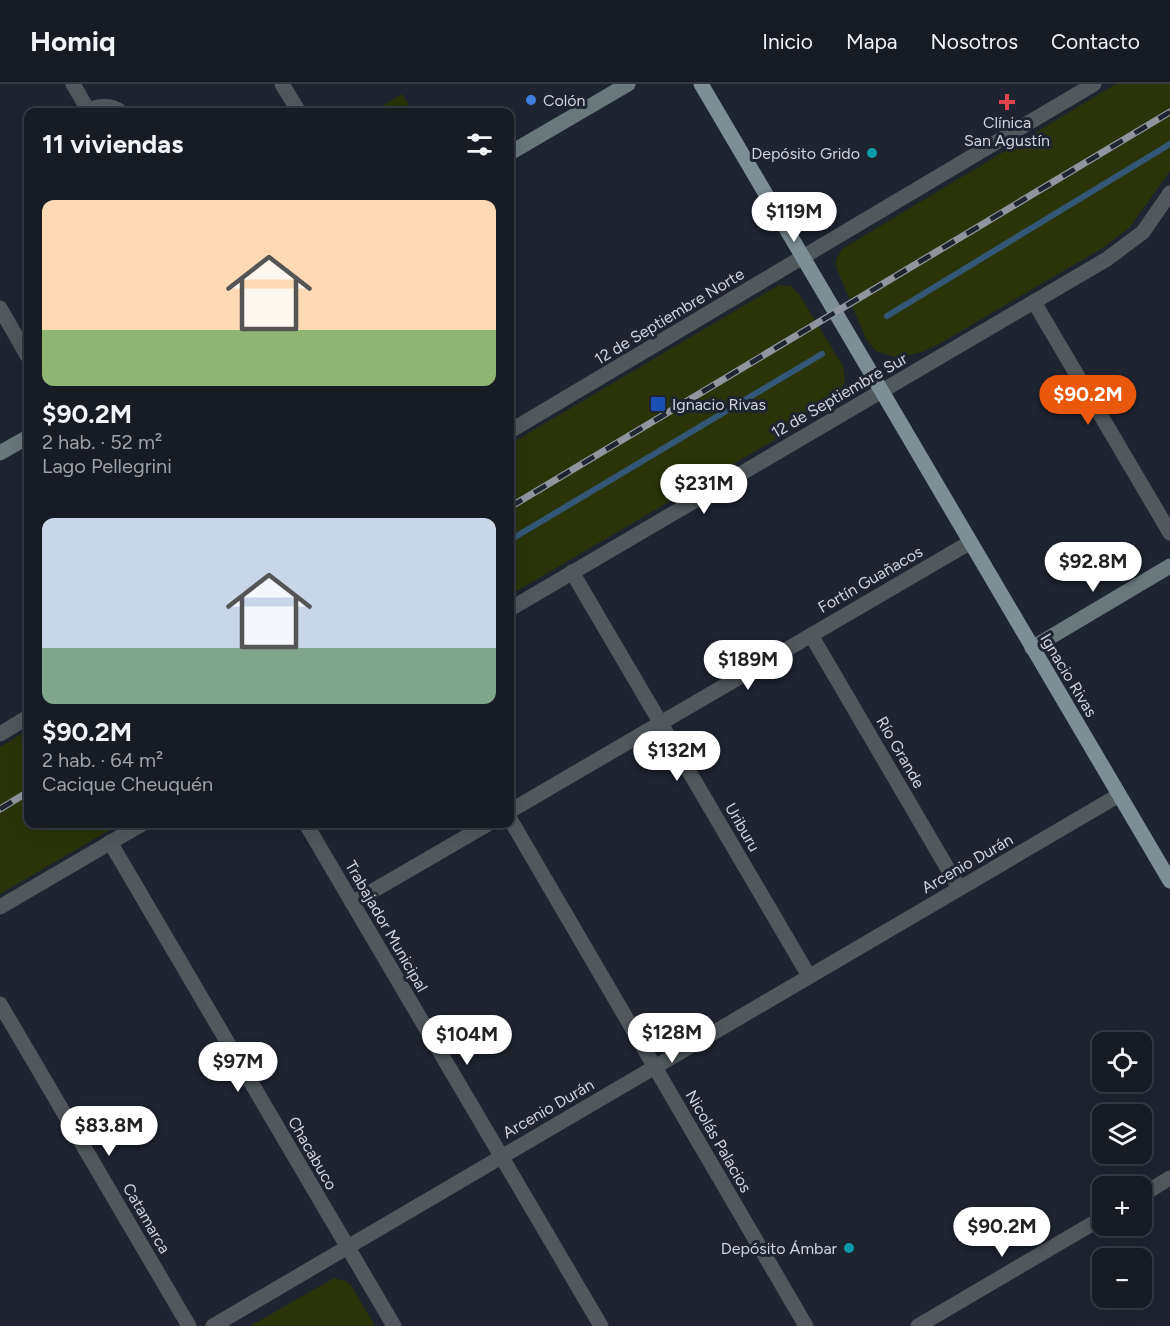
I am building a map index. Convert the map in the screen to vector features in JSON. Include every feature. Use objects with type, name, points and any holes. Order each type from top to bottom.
[{"type":"main road","points":[[514,151],[628,84]]},
{"type":"main road","name":"Ignacio Rivas","points":[[701,84],[880,392],[1170,881]]},
{"type":"main road","points":[[0,453],[24,439]]},
{"type":"main road","points":[[1032,648],[1170,566]]},
{"type":"street","points":[[73,84],[85,108]]},
{"type":"street","points":[[282,84],[297,108]]},
{"type":"street","name":"12 de Septiembre Norte","points":[[514,429],[1094,84]]},
{"type":"street","name":"12 de Septiembre Sur","points":[[514,607],[1034,302],[1132,242],[1153,222],[1170,193]]},
{"type":"street","points":[[1034,302],[1170,533]]},
{"type":"street","points":[[0,308],[24,350]]},
{"type":"street","name":"Fortín Guañacos","points":[[514,809],[969,543]]},
{"type":"street","name":"Uriburu","points":[[572,572],[810,976]]},
{"type":"street","name":"Río Grande","points":[[811,635],[959,888]]},
{"type":"street","points":[[0,734],[24,719]]},
{"type":"street","name":"Arcenio Durán","points":[[213,1326],[1119,795]]},
{"type":"street","name":"Nicolás Palacios","points":[[514,826],[806,1326]]},
{"type":"street","points":[[0,907],[135,828]]},
{"type":"street","name":"Trabajador Municipal","points":[[308,828],[601,1326]]},
{"type":"street","points":[[352,903],[481,828]]},
{"type":"street","name":"Chacabuco","points":[[110,842],[394,1326]]},
{"type":"street","name":"Catamarca","points":[[0,1004],[189,1326]]},
{"type":"street","points":[[1152,1189],[1170,1178]]},
{"type":"street","points":[[918,1326],[1092,1224]]},
{"type":"green space","points":[[1116,84],[1170,84],[1170,171],[1130,227],[1104,247],[939,344],[922,352],[897,358],[876,351],[866,339],[836,267],[836,260],[842,249]]},
{"type":"green space","points":[[402,94],[411,108],[379,108]]},
{"type":"green space","points":[[779,285],[791,286],[799,294],[843,366],[845,382],[835,399],[805,422],[514,593],[514,442]]},
{"type":"green space","points":[[24,732],[24,828],[113,828],[0,894],[0,747]]},
{"type":"green space","points":[[334,1278],[351,1285],[375,1326],[250,1326]]},
{"type":"waterway","points":[[887,316],[1170,144]]},
{"type":"waterway","points":[[514,538],[822,354]]},
{"type":"railway","points":[[514,505],[1170,112]]},
{"type":"railway","points":[[0,809],[24,794]]},
{"type":"place","name":"Colón","points":[[531,100]]},
{"type":"place","name":"Clínica San Agustín","points":[[1007,102]]},
{"type":"place","name":"Depósito Grido","points":[[872,153]]},
{"type":"place","name":"Ignacio Rivas","points":[[658,404]]},
{"type":"place","name":"Depósito Ámbar","points":[[849,1248]]}]
